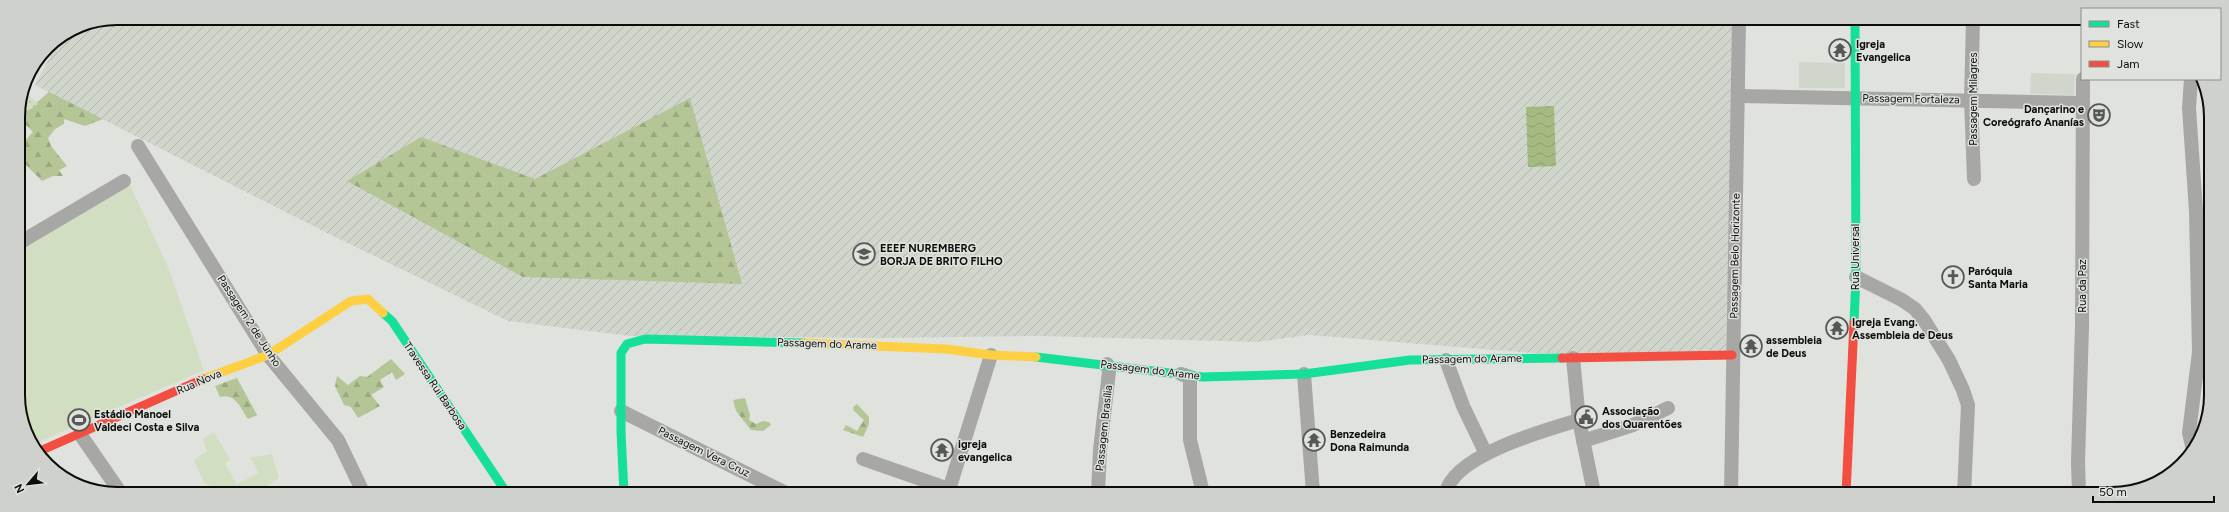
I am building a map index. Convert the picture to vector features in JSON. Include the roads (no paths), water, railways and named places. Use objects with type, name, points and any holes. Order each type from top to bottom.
[{"type":"street","name":"Passagem Belo Horizonte","points":[[1731,487],[1732,355],[1740,25]]},
{"type":"street","name":"Rua Universal","points":[[1846,487],[1856,277],[1854,97],[1855,25]]},
{"type":"street","name":"Passagem Milagres","points":[[1974,25],[1971,100],[1974,179]]},
{"type":"street","name":"Rua da Paz","points":[[2079,487],[2078,462],[2082,326],[2083,80]]},
{"type":"street","points":[[2191,80],[2188,108],[2202,209],[2199,352],[2189,433],[2191,442]]},
{"type":"street","name":"Passagem Fortaleza","points":[[1738,96],[1854,97],[2083,103]]},
{"type":"street","name":"Passagem 2 de Junho","points":[[138,146],[268,355],[338,440],[361,487]]},
{"type":"street","points":[[25,239],[124,181]]},
{"type":"street","points":[[1856,277],[1902,300],[1915,309],[1924,320],[1949,360],[1963,390],[1968,405],[1964,487]]},
{"type":"street","name":"Travessa Rui Barbosa","points":[[351,301],[368,300],[392,321],[503,487]]},
{"type":"street","name":"Rua Nova","points":[[43,450],[217,373],[268,355],[351,301]]},
{"type":"street","name":"Passagem do Arame","points":[[621,411],[621,353],[627,344],[645,339],[900,346],[946,349],[990,355],[1025,356],[1107,364],[1203,377],[1255,374],[1304,374],[1410,360],[1732,355]]},
{"type":"street","points":[[949,487],[990,355]]},
{"type":"street","points":[[1574,358],[1579,420],[1593,487]]},
{"type":"street","points":[[1446,360],[1463,406],[1486,454]]},
{"type":"street","name":"Passagem Brasília","points":[[1098,487],[1100,450],[1109,372],[1107,364]]},
{"type":"street","points":[[1177,373],[1190,377],[1190,440],[1202,487]]},
{"type":"street","points":[[1304,374],[1313,487]]},
{"type":"street","points":[[1583,441],[1634,425],[1668,408]]},
{"type":"street","points":[[621,411],[624,487]]},
{"type":"street","name":"Passagem Vera Cruz","points":[[621,411],[774,487]]},
{"type":"street","points":[[1448,487],[1451,481],[1486,454],[1513,440],[1579,420]]},
{"type":"street","points":[[80,434],[117,487]]},
{"type":"street","points":[[863,459],[937,487]]},
{"type":"water","points":[[1554,106],[1556,166],[1528,167],[1526,107]]},
{"type":"place","name":"Igreja Evangelica","points":[[1840,50]]},
{"type":"place","name":"Dançarino e Coreógrafo Ananías","points":[[2099,115]]},
{"type":"place","name":"EEEF NUREMBERG BORJA DE BRITO FILHO","points":[[864,254]]},
{"type":"place","name":"Paróquia Santa Maria","points":[[1953,277]]},
{"type":"place","name":"Igreja Evang. Assembleia de Deus","points":[[1837,328]]},
{"type":"place","name":"assembleia de Deus","points":[[1751,346]]},
{"type":"place","name":"Associação dos Quarentões","points":[[1586,417]]},
{"type":"place","name":"Estádio Manoel Valdeci Costa e Silva","points":[[79,420]]},
{"type":"place","name":"Benzedeira Dona Raimunda","points":[[1314,440]]},
{"type":"place","name":"igreja evangelica","points":[[942,450]]}]
